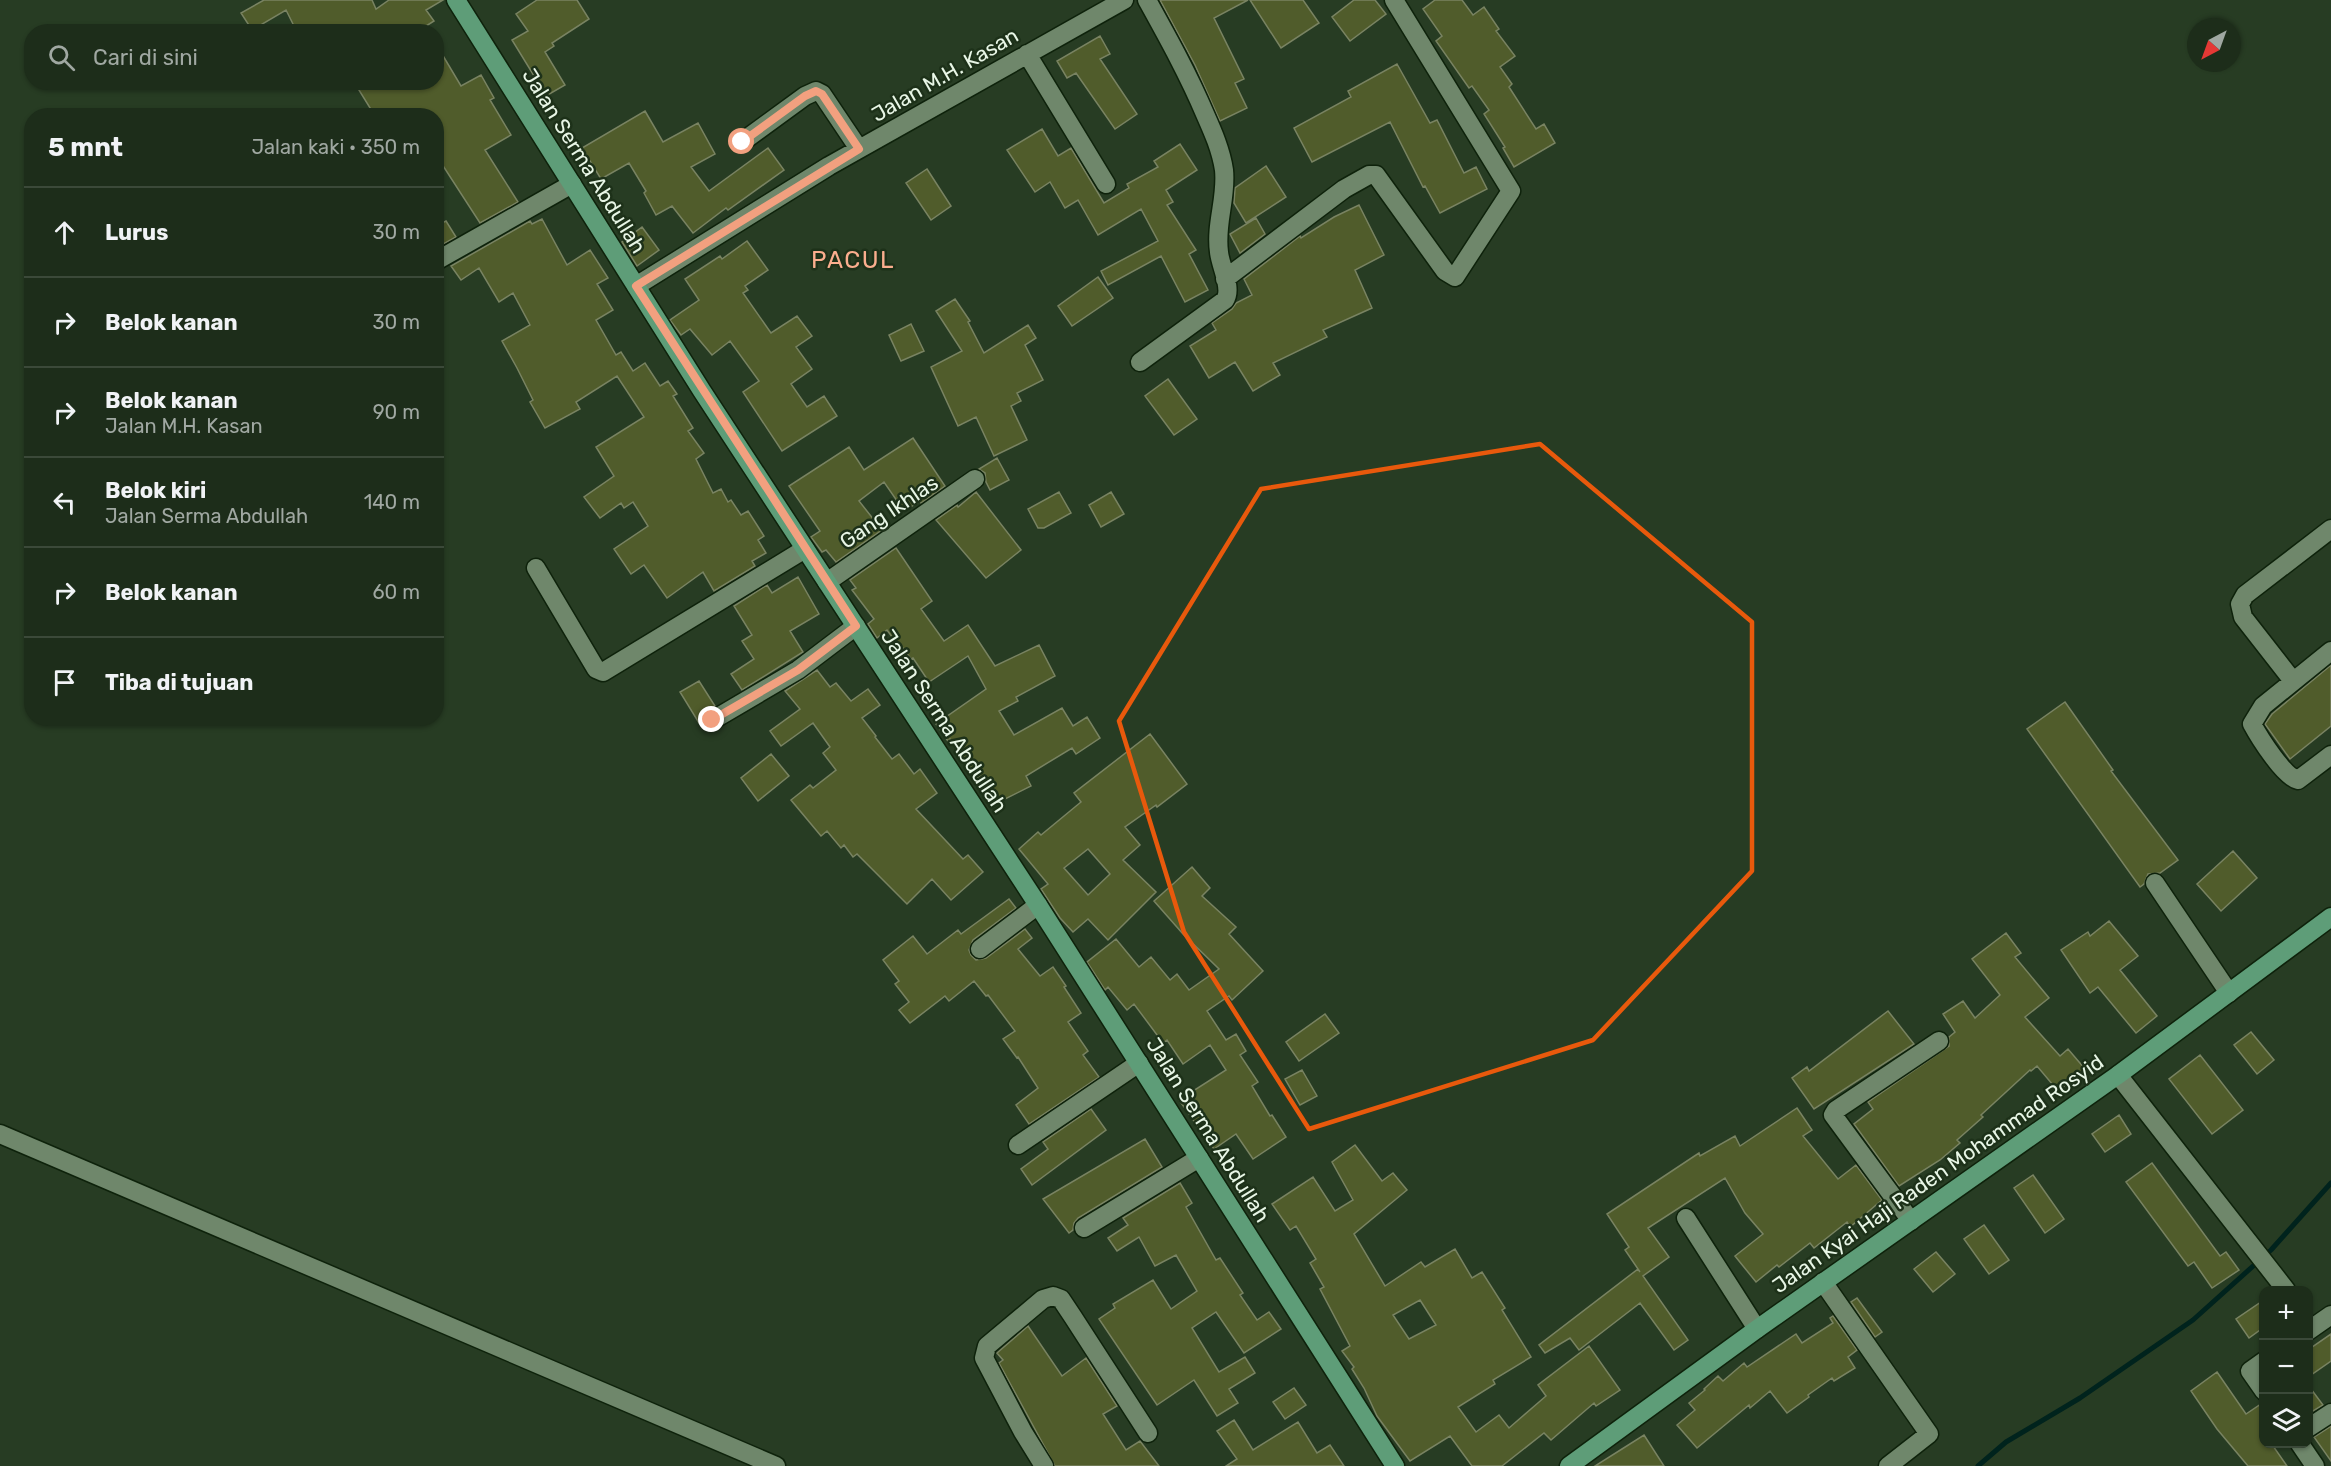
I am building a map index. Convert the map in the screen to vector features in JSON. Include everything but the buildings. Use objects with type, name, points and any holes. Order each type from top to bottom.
[{"type":"main road","name":"Jalan Serma Abdullah","points":[[456,0],[636,286],[1038,905],[1395,1466]]},
{"type":"main road","name":"Jalan Kyai Haji Raden Mohammad Rosyid","points":[[1569,1466],[1757,1329],[2118,1075],[2331,917]]},
{"type":"street","name":"Jalan M.H. Kasan","points":[[636,286],[859,149],[1124,0]]},
{"type":"street","points":[[1140,362],[1225,300],[1228,293],[1219,253],[1218,228],[1225,196],[1224,169],[1217,143],[1188,74],[1147,0]]},
{"type":"street","points":[[1225,279],[1344,189],[1369,175],[1376,175],[1445,271],[1455,277],[1511,191],[1394,0]]},
{"type":"street","points":[[1027,54],[1106,184]]},
{"type":"street","points":[[742,142],[805,96],[816,91],[822,94],[859,149]]},
{"type":"street","points":[[444,256],[572,184]]},
{"type":"street","name":"Gang Ikhlas","points":[[827,582],[975,479]]},
{"type":"street","points":[[2293,681],[2243,618],[2240,604],[2245,595],[2331,529]]},
{"type":"street","points":[[536,568],[596,669],[603,672],[805,549]]},
{"type":"street","points":[[712,720],[798,670],[856,626]]},
{"type":"street","points":[[2331,651],[2263,706],[2253,719],[2253,727],[2283,769],[2294,779],[2298,780],[2331,755]]},
{"type":"street","points":[[2155,883],[2229,993]]},
{"type":"street","points":[[980,949],[1038,905]]},
{"type":"street","points":[[1911,1221],[1833,1116],[1836,1110],[1939,1041]]},
{"type":"street","points":[[1018,1145],[1139,1063]]},
{"type":"street","points":[[2118,1075],[2283,1286]]},
{"type":"street","points":[[0,1134],[776,1466]]},
{"type":"street","points":[[1084,1228],[1199,1158]]},
{"type":"street","points":[[1686,1218],[1757,1329]]},
{"type":"street","points":[[1823,1282],[1929,1434],[1888,1466]]},
{"type":"street","points":[[1044,1466],[1023,1432],[984,1358],[987,1346],[1043,1299],[1053,1296],[1061,1299],[1148,1433]]},
{"type":"street","points":[[2313,1324],[2331,1315]]},
{"type":"street","points":[[2259,1365],[2250,1371],[2259,1384]]},
{"type":"street","points":[[2313,1425],[2331,1413]]},
{"type":"street","points":[[2303,1448],[2315,1466]]},
{"type":"highlighted area","points":[[1540,444],[1752,622],[1752,871],[1593,1040],[1309,1129],[1184,932],[1119,721],[1261,489]]},
{"type":"waterway","points":[[1978,1466],[2006,1442],[2080,1398],[2193,1320],[2271,1250],[2331,1183]]},
{"type":"district","name":"PACUL","points":[[853,260]]},
{"type":"route","points":[[712,720],[798,670],[856,626],[636,286],[859,149],[822,94],[816,91],[805,96],[742,142]]}]
